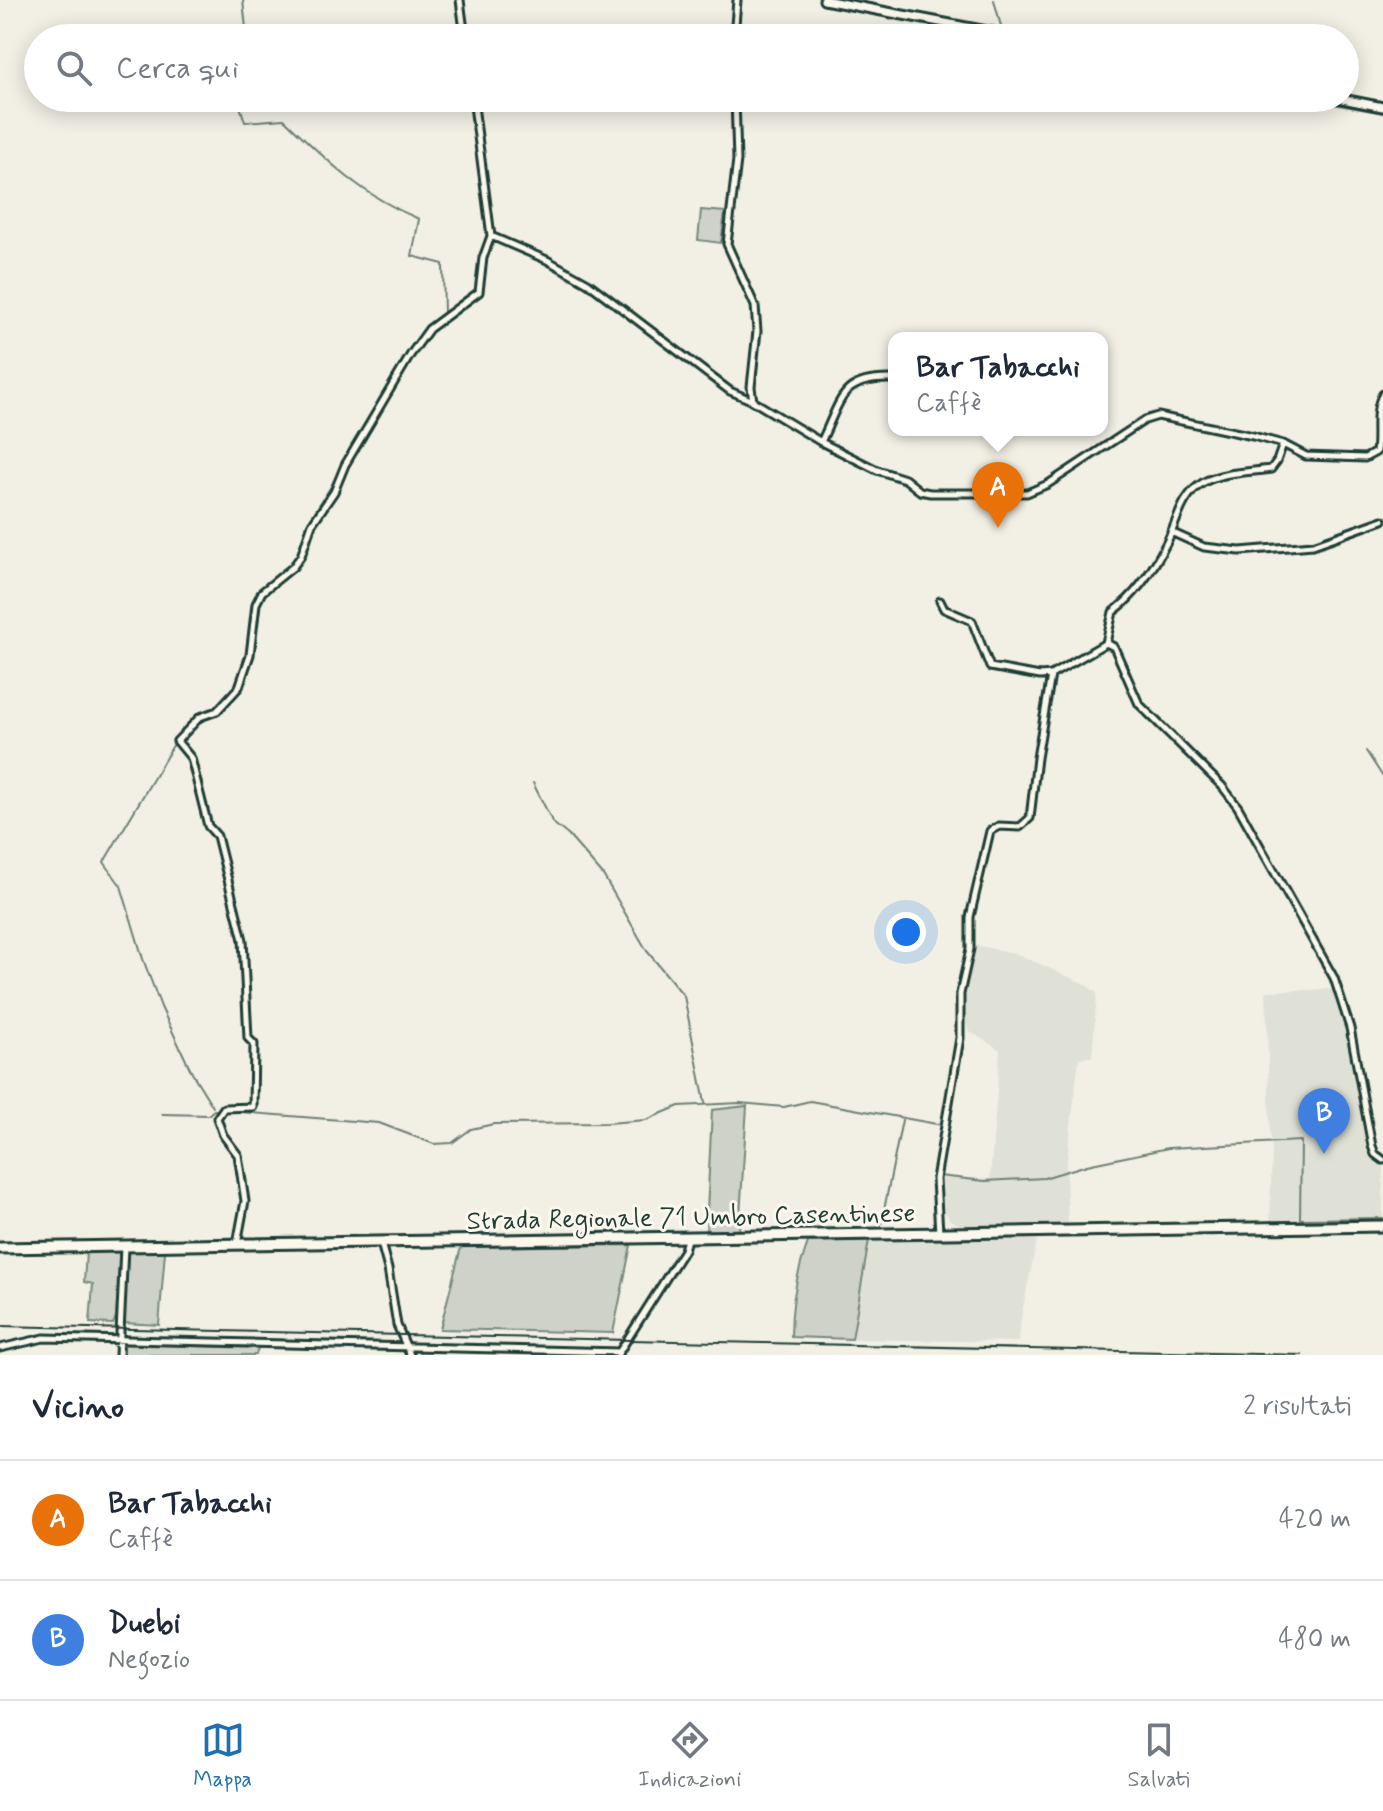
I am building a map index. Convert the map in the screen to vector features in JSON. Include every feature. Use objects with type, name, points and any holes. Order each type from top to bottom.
[{"type":"main road","name":"Strada Regionale 71 Umbro Casentinese","points":[[0,1248],[1383,1226]]},
{"type":"street","points":[[460,0],[463,24]]},
{"type":"street","points":[[735,24],[737,0]]},
{"type":"street","points":[[828,0],[952,24]]},
{"type":"street","points":[[1359,102],[1383,107]]},
{"type":"street","points":[[237,1245],[245,1201],[238,1155],[223,1135],[217,1118],[224,1108],[253,1107],[254,1044],[248,1038],[243,940],[217,836],[208,826],[191,758],[177,741],[200,717],[217,711],[239,687],[250,655],[256,604],[262,592],[293,567],[301,556],[312,524],[334,492],[345,465],[389,395],[395,378],[429,329],[479,292],[483,258],[491,236],[475,112]]},
{"type":"street","points":[[735,112],[737,160],[727,244],[755,306],[757,331],[751,387],[753,401]]},
{"type":"street","points":[[491,236],[547,260],[588,283],[730,391],[753,401],[821,442],[877,470],[905,479],[920,491],[940,494],[1027,493],[1048,484],[1145,420],[1158,416],[1283,444],[1306,456],[1365,458],[1373,456],[1379,431],[1377,409],[1383,394]]},
{"type":"street","points":[[821,442],[844,394],[858,381],[888,379]]},
{"type":"street","points":[[940,601],[944,609],[972,621],[990,667],[1040,676],[1051,675],[1106,643],[1113,612],[1129,600],[1151,570],[1188,494],[1206,481],[1271,469],[1283,444]]},
{"type":"street","points":[[1171,532],[1204,547],[1240,551],[1313,545],[1383,520]]},
{"type":"street","points":[[1106,643],[1114,647],[1139,704],[1222,786],[1238,807],[1326,962],[1350,1028],[1372,1146],[1375,1154],[1383,1160]]},
{"type":"street","points":[[939,1233],[936,1179],[960,1038],[960,994],[970,949],[970,917],[990,831],[999,826],[1020,827],[1030,818],[1051,675]]},
{"type":"street","points":[[0,1348],[44,1338],[619,1354],[684,1250],[687,1239]]},
{"type":"street","points":[[381,1243],[397,1325],[410,1355]]},
{"type":"street","points":[[119,1355],[124,1246]]},
{"type":"shaded area","points":[[701,210],[725,212],[721,243],[698,240]]},
{"type":"shaded area","points":[[974,945],[1015,953],[1085,984],[1097,993],[1092,1057],[1079,1058],[1066,1168],[1068,1225],[965,1227],[950,1220],[943,1208],[942,1177],[990,1179],[1000,1050],[969,1031],[965,1020],[966,990]]},
{"type":"shaded area","points":[[1333,989],[1347,1029],[1371,1155],[1383,1162],[1383,1222],[1270,1221],[1272,1144],[1266,991]]},
{"type":"shaded area","points":[[747,1106],[739,1232],[706,1232],[712,1110]]},
{"type":"shaded area","points":[[1038,1235],[1019,1342],[852,1339],[869,1240]]},
{"type":"shaded area","points":[[869,1240],[852,1339],[791,1337],[795,1289],[808,1242]]},
{"type":"shaded area","points":[[631,1245],[613,1333],[440,1329],[461,1247]]},
{"type":"shaded area","points":[[118,1251],[116,1317],[113,1324],[90,1323],[93,1284],[84,1282],[86,1252]]},
{"type":"shaded area","points":[[127,1251],[165,1251],[159,1325],[123,1323]]},
{"type":"shaded area","points":[[123,1344],[258,1348],[256,1355],[123,1355]]},
{"type":"waterway","points":[[243,0],[246,24]]},
{"type":"waterway","points":[[994,0],[1000,24]]},
{"type":"waterway","points":[[1359,109],[1383,113]]},
{"type":"waterway","points":[[242,112],[245,122],[284,119],[362,188],[419,219],[412,256],[443,264],[444,315]]},
{"type":"waterway","points":[[395,377],[404,358],[417,342]]},
{"type":"waterway","points":[[348,455],[359,437]]},
{"type":"waterway","points":[[296,559],[309,521],[340,472]]},
{"type":"waterway","points":[[273,580],[286,569]]},
{"type":"waterway","points":[[252,620],[252,602],[259,592]]},
{"type":"waterway","points":[[238,682],[247,657]]},
{"type":"waterway","points":[[205,713],[217,707]]},
{"type":"waterway","points":[[183,731],[193,721]]},
{"type":"waterway","points":[[175,742],[104,862],[121,886],[161,1007],[192,1073],[213,1107]]},
{"type":"waterway","points":[[1366,751],[1383,777]]},
{"type":"waterway","points":[[533,783],[553,823],[568,835],[603,875],[647,951],[684,996],[705,1103]]},
{"type":"waterway","points":[[162,1114],[208,1115],[214,1110],[379,1123],[434,1144],[452,1143],[471,1129],[494,1124],[646,1120],[679,1106],[740,1103],[784,1107],[810,1101],[942,1125]]},
{"type":"waterway","points":[[881,1225],[902,1120]]},
{"type":"waterway","points":[[939,1176],[985,1181],[1044,1178],[1087,1165],[1168,1148],[1301,1141],[1300,1219],[1383,1218]]},
{"type":"waterway","points":[[1375,1150],[1383,1154]]},
{"type":"railway","points":[[0,1326],[1302,1355]]},
{"type":"place","name":"Bar Tabacchi","points":[[998,528]]},
{"type":"place","name":"Duebi","points":[[1324,1154]]}]
